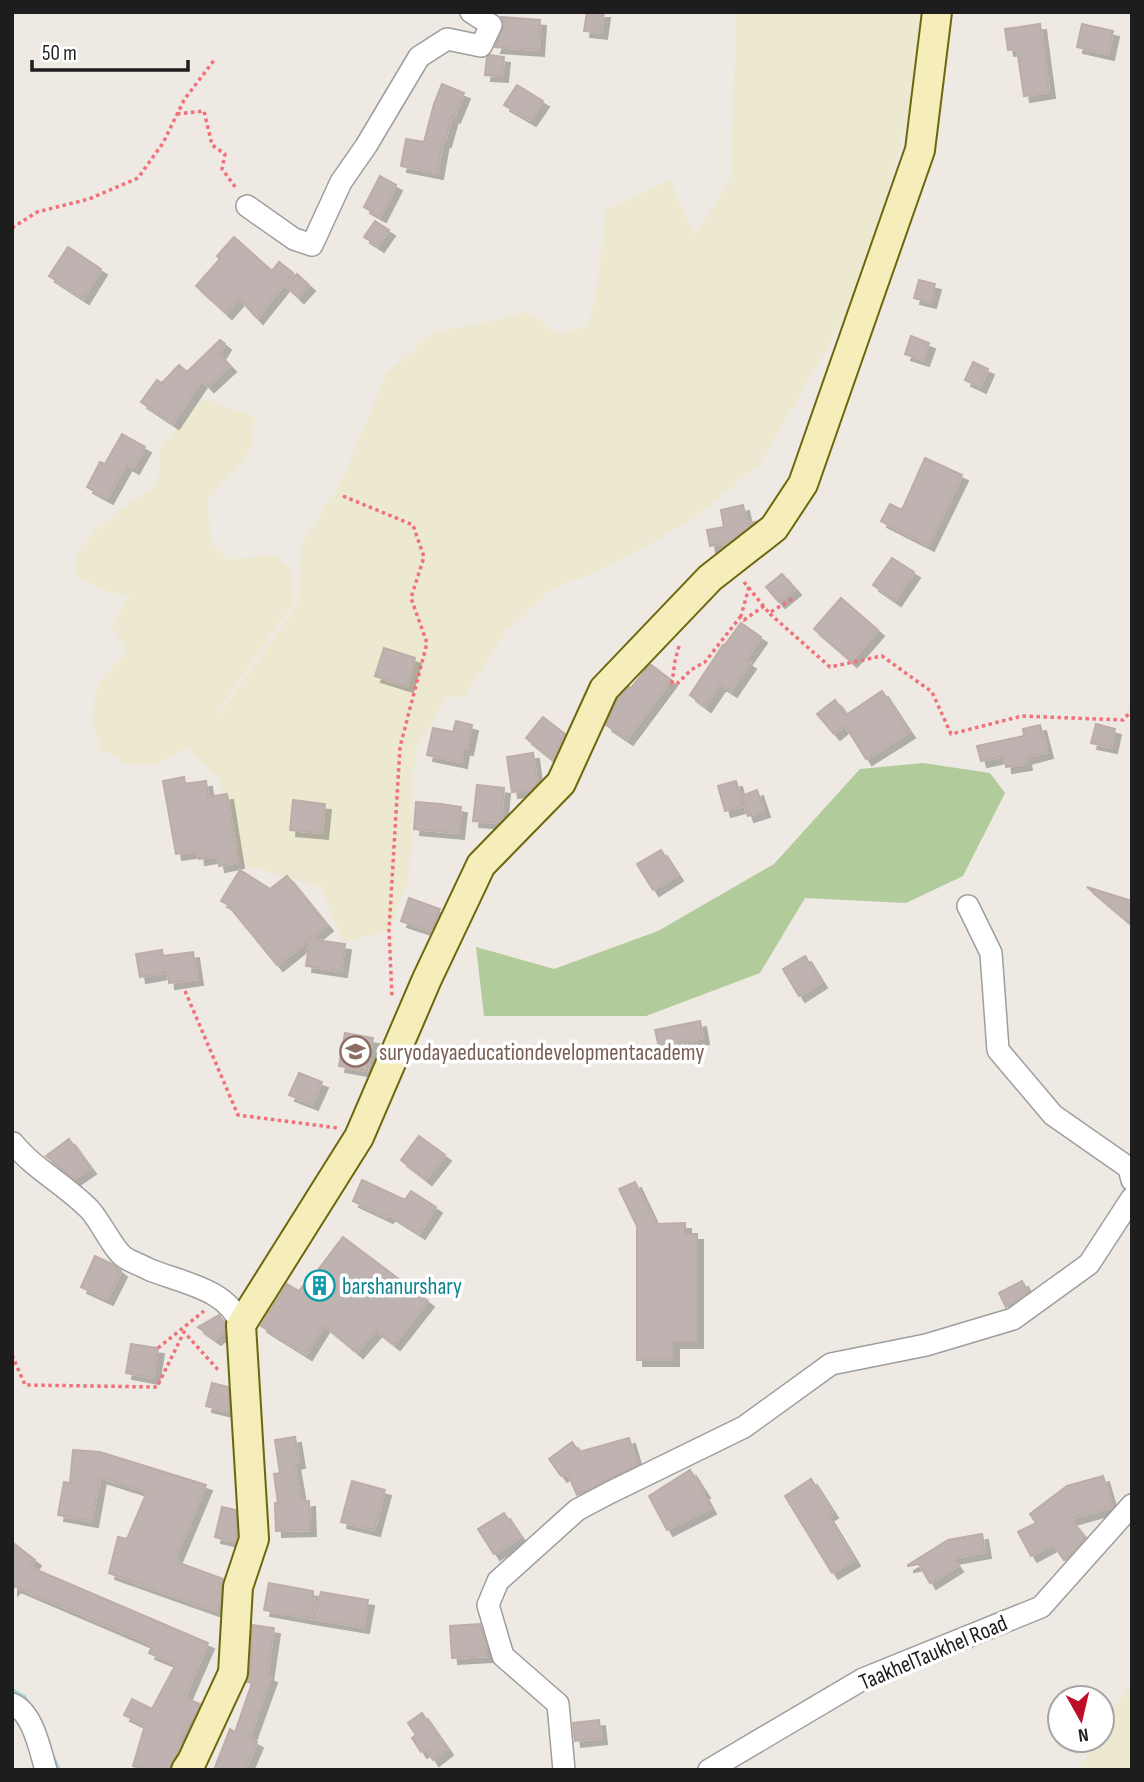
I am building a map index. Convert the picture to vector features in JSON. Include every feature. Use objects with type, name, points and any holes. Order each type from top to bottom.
[{"type":"street","points":[[247,206],[294,240],[312,245],[341,183],[419,57],[447,39],[481,46],[491,25],[471,12]]},
{"type":"street","points":[[233,1314],[353,1148],[427,979],[481,865],[561,783],[604,689],[710,578],[774,528],[803,484],[920,150],[937,12]]},
{"type":"street","points":[[968,906],[991,953],[998,1050],[1053,1115],[1129,1168],[1132,1180]]},
{"type":"street","points":[[13,1143],[25,1158],[90,1210],[123,1257],[218,1297],[233,1314],[244,1381],[254,1539],[238,1587],[233,1673],[186,1770]]},
{"type":"street","points":[[564,1770],[558,1704],[503,1656],[488,1605],[498,1581],[577,1510],[744,1427],[831,1364],[926,1345],[1013,1319],[1089,1264],[1132,1198]]},
{"type":"street","name":"TaakhelTaukhel Road","points":[[709,1770],[863,1679],[1041,1608],[1132,1505]]},
{"type":"street","points":[[12,1704],[18,1706],[31,1724],[46,1770]]},
{"type":"path","points":[[12,228],[37,212],[89,200],[138,178],[163,143],[184,100],[215,59]]},
{"type":"path","points":[[177,114],[204,111],[212,145],[225,154],[222,169],[247,206]]},
{"type":"path","points":[[343,496],[412,525],[424,557],[411,598],[427,643],[400,747],[389,930],[393,1011],[408,1024]]},
{"type":"path","points":[[729,563],[769,613],[830,667],[882,656],[932,692],[951,734],[1022,716],[1124,720],[1132,710]]},
{"type":"path","points":[[682,634],[672,683],[678,683],[691,670],[705,662],[740,616],[749,587]]},
{"type":"path","points":[[769,613],[792,599]]},
{"type":"path","points":[[740,616],[744,620],[764,606]]},
{"type":"path","points":[[185,991],[238,1115],[342,1128],[353,1148]]},
{"type":"path","points":[[158,1348],[209,1307],[233,1314]]},
{"type":"path","points":[[12,1355],[25,1385],[157,1387],[184,1332],[224,1376],[244,1381]]},
{"type":"shaded area","points":[[736,12],[924,12],[908,118],[856,298],[759,465],[689,522],[614,564],[549,591],[506,631],[465,696],[445,698],[415,752],[409,880],[389,930],[343,942],[321,887],[240,864],[219,778],[186,747],[182,752],[158,764],[129,765],[100,749],[93,722],[95,694],[108,671],[127,652],[111,625],[130,595],[103,591],[77,577],[75,558],[92,533],[158,484],[160,448],[203,398],[255,417],[250,452],[208,499],[211,544],[230,560],[274,554],[290,569],[294,601],[216,714],[226,705],[297,605],[302,543],[341,482],[386,374],[433,332],[529,312],[559,335],[588,326],[597,286],[606,209],[670,180],[695,235],[731,178]]},
{"type":"shaded area","points":[[1132,1687],[1132,1770],[1078,1770],[1088,1754],[1116,1754],[1116,1706],[1125,1690]]},
{"type":"green space","points":[[923,763],[990,773],[1005,793],[963,876],[906,903],[805,898],[760,973],[646,1016],[484,1016],[476,947],[554,969],[658,931],[774,864],[860,769]]},
{"type":"building","points":[[587,12],[604,12],[601,33],[584,31]]},
{"type":"building","points":[[501,17],[540,20],[538,50],[495,47],[504,25]]},
{"type":"building","points":[[1040,24],[1049,92],[1024,96],[1017,49],[1008,50],[1005,29]]},
{"type":"building","points":[[1082,24],[1113,31],[1108,54],[1077,47]]},
{"type":"building","points":[[487,57],[504,57],[502,76],[485,75]]},
{"type":"building","points":[[442,84],[464,93],[454,117],[452,116],[445,141],[443,140],[437,173],[401,166],[406,139],[424,142]]},
{"type":"building","points":[[517,85],[543,101],[530,120],[504,105]]},
{"type":"building","points":[[380,176],[396,185],[380,216],[364,207]]},
{"type":"building","points":[[375,221],[389,230],[378,246],[364,237]]},
{"type":"building","points":[[234,237],[272,271],[279,262],[293,273],[257,318],[239,298],[226,313],[196,286],[220,259],[217,256]]},
{"type":"building","points":[[68,247],[101,269],[83,298],[49,276]]},
{"type":"building","points":[[297,274],[309,285],[298,297],[286,286]]},
{"type":"building","points":[[919,280],[935,284],[930,302],[914,298]]},
{"type":"building","points":[[911,336],[929,343],[923,360],[905,354]]},
{"type":"building","points":[[220,340],[225,344],[219,354],[230,366],[208,386],[202,380],[173,423],[141,402],[157,380],[162,383],[179,365],[187,372]]},
{"type":"building","points":[[973,362],[988,369],[980,387],[965,380]]},
{"type":"building","points":[[122,434],[145,447],[133,468],[126,464],[107,498],[87,487],[100,462],[105,464]]},
{"type":"building","points":[[925,458],[962,475],[928,545],[881,521],[890,504],[902,510]]},
{"type":"building","points":[[743,505],[747,523],[755,522],[730,542],[710,546],[707,530],[724,527],[721,510]]},
{"type":"building","points":[[892,558],[914,572],[895,600],[873,585]]},
{"type":"building","points":[[782,574],[795,589],[779,602],[766,587]]},
{"type":"building","points":[[841,598],[878,630],[851,661],[814,629]]},
{"type":"building","points":[[741,623],[761,637],[745,660],[750,663],[731,691],[720,684],[705,706],[690,695]]},
{"type":"building","points":[[384,648],[415,658],[407,686],[375,676]]},
{"type":"building","points":[[650,664],[671,680],[627,739],[606,725],[618,698],[631,688]]},
{"type":"building","points":[[882,691],[909,732],[866,759],[845,725],[834,734],[817,714],[835,700],[846,715]]},
{"type":"building","points":[[543,717],[565,734],[552,759],[526,738]]},
{"type":"building","points":[[456,721],[472,725],[461,762],[427,755],[433,728],[453,732]]},
{"type":"building","points":[[1096,724],[1115,729],[1111,747],[1091,743]]},
{"type":"building","points":[[1040,725],[1047,752],[1025,758],[1026,764],[1006,767],[1005,756],[981,761],[977,746],[1024,736],[1023,729]]},
{"type":"building","points":[[533,753],[537,784],[532,789],[512,792],[507,757]]},
{"type":"building","points":[[184,777],[185,784],[206,781],[208,797],[227,794],[238,862],[219,866],[217,856],[199,859],[198,851],[176,854],[163,781]]},
{"type":"building","points":[[736,781],[743,806],[725,811],[718,786]]},
{"type":"building","points":[[477,785],[504,788],[499,823],[473,821]]},
{"type":"building","points":[[757,790],[764,811],[748,816],[741,796]]},
{"type":"building","points":[[293,800],[325,804],[322,833],[290,830]]},
{"type":"building","points":[[416,802],[461,807],[458,833],[414,829]]},
{"type":"building","points":[[661,850],[677,875],[653,890],[637,864]]},
{"type":"building","points":[[240,870],[270,889],[287,876],[327,925],[277,965],[228,905],[221,901]]},
{"type":"building","points":[[1087,887],[1132,901],[1132,925]]},
{"type":"building","points":[[409,898],[440,909],[431,931],[401,921]]},
{"type":"building","points":[[310,939],[345,944],[341,971],[306,966]]},
{"type":"building","points":[[162,950],[163,956],[193,952],[197,979],[169,983],[168,972],[140,977],[136,954]]},
{"type":"building","points":[[805,956],[821,982],[799,996],[783,969]]},
{"type":"building","points":[[700,1021],[703,1038],[659,1047],[655,1030]]},
{"type":"building","name":"suryodayaeducationdevelopmentacademy","points":[[345,1033],[373,1038],[367,1071],[339,1066]]},
{"type":"building","points":[[299,1073],[322,1082],[312,1104],[289,1095]]},
{"type":"building","points":[[419,1136],[445,1155],[426,1179],[401,1160]]},
{"type":"building","points":[[69,1139],[90,1168],[74,1179],[46,1156]]},
{"type":"building","points":[[362,1180],[405,1200],[411,1191],[436,1207],[419,1233],[389,1214],[387,1217],[353,1201]]},
{"type":"building","points":[[635,1182],[655,1224],[685,1223],[685,1234],[697,1234],[697,1342],[673,1342],[673,1360],[637,1360],[637,1226],[619,1189]]},
{"type":"building","points":[[343,1237],[428,1301],[394,1344],[376,1330],[357,1352],[324,1325],[306,1354],[261,1326],[287,1284],[299,1291]]},
{"type":"building","points":[[95,1256],[121,1271],[107,1299],[81,1287]]},
{"type":"building","points":[[1022,1281],[1028,1292],[1006,1307],[999,1293]]},
{"type":"building","points":[[219,1315],[225,1323],[225,1331],[215,1339],[198,1327]]},
{"type":"building","points":[[131,1344],[158,1348],[153,1378],[126,1373]]},
{"type":"building","points":[[212,1383],[228,1387],[230,1412],[206,1406]]},
{"type":"building","points":[[295,1437],[299,1462],[294,1463],[301,1502],[309,1501],[310,1530],[276,1531],[275,1503],[278,1503],[274,1474],[280,1473],[275,1440]]},
{"type":"building","points":[[629,1438],[637,1465],[577,1495],[567,1472],[561,1476],[549,1459],[572,1442],[579,1452]]},
{"type":"building","points":[[73,1450],[100,1452],[206,1485],[174,1561],[223,1579],[221,1600],[216,1611],[109,1573],[118,1537],[127,1539],[147,1492],[100,1477],[92,1521],[58,1515],[64,1482],[70,1483]]},
{"type":"building","points":[[690,1470],[704,1492],[702,1493],[710,1508],[667,1530],[649,1496]]},
{"type":"building","points":[[1103,1476],[1112,1507],[1070,1519],[1085,1538],[1069,1556],[1064,1560],[1053,1544],[1031,1556],[1018,1532],[1036,1523],[1030,1514],[1067,1486]]},
{"type":"building","points":[[811,1479],[832,1512],[827,1515],[854,1560],[832,1573],[785,1496]]},
{"type":"building","points":[[352,1481],[385,1490],[374,1530],[341,1522]]},
{"type":"building","points":[[222,1507],[236,1510],[236,1542],[215,1537]]},
{"type":"building","points":[[504,1513],[520,1537],[494,1554],[478,1529]]},
{"type":"building","points":[[982,1534],[985,1552],[952,1558],[957,1566],[930,1583],[919,1564],[908,1566],[948,1540]]},
{"type":"building","points":[[12,1542],[35,1560],[30,1567],[208,1643],[184,1698],[200,1704],[181,1737],[169,1770],[146,1770],[133,1766],[145,1725],[124,1715],[132,1699],[152,1709],[176,1664],[149,1653],[153,1645],[15,1586],[12,1589]]},
{"type":"building","points":[[269,1583],[313,1591],[314,1619],[264,1610]]},
{"type":"building","points":[[321,1592],[368,1600],[363,1627],[314,1619]]},
{"type":"building","points":[[480,1624],[486,1656],[452,1658],[450,1626]]},
{"type":"building","points":[[252,1625],[274,1628],[267,1675],[271,1677],[249,1738],[257,1742],[245,1770],[214,1770],[230,1729],[235,1732],[252,1683],[247,1682],[250,1674]]},
{"type":"building","points":[[422,1713],[447,1749],[433,1760],[426,1749],[421,1752],[412,1738],[416,1735],[408,1723]]},
{"type":"building","points":[[599,1720],[601,1738],[575,1741],[573,1723]]},
{"type":"waterway","points":[[12,1691],[24,1698],[28,1706]]},
{"type":"waterway","points":[[52,1757],[58,1770]]},
{"type":"place","name":"suryodayaeducationdevelopmentacademy","points":[[356,1052]]},
{"type":"place","name":"barshanurshary","points":[[319,1286]]}]
